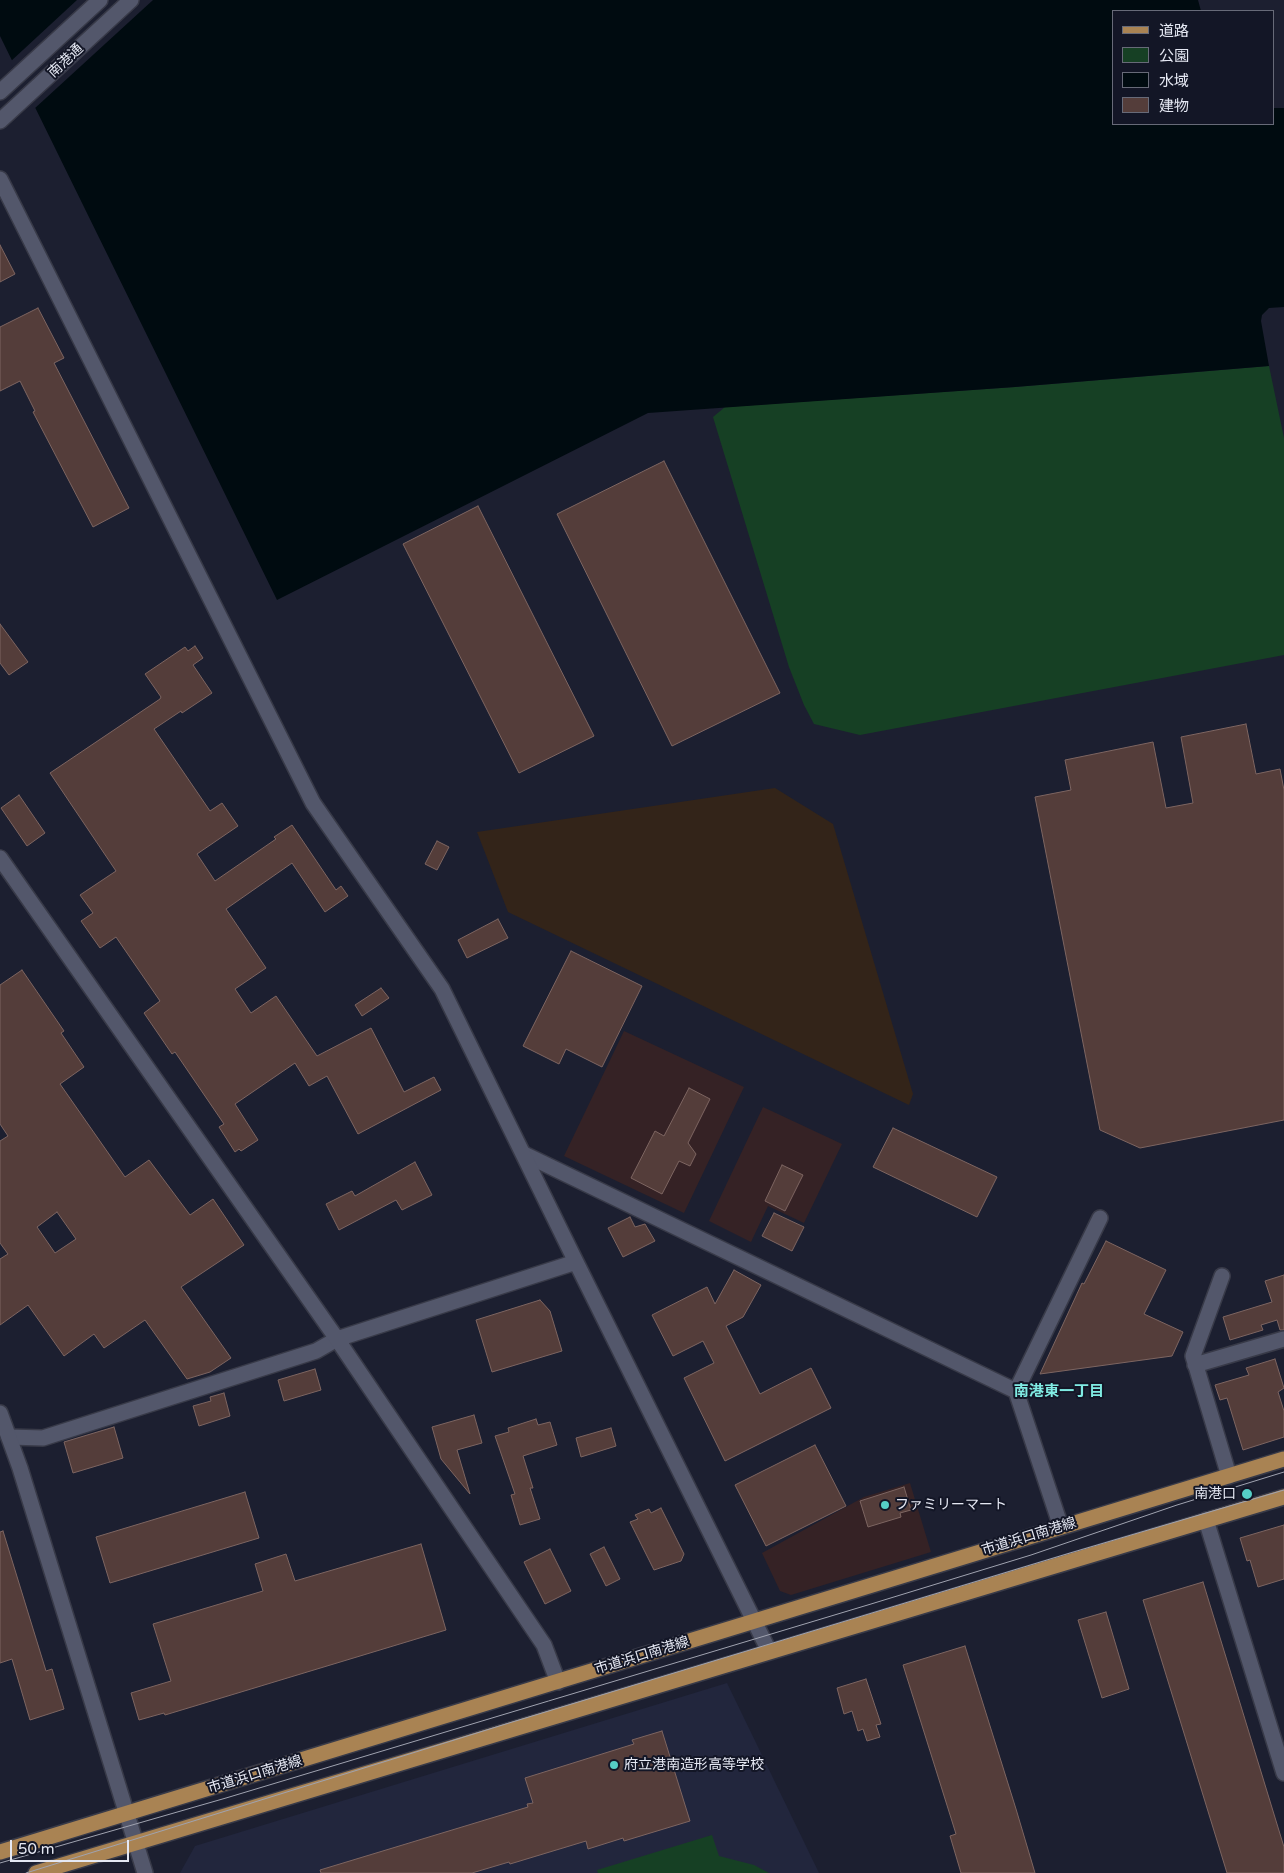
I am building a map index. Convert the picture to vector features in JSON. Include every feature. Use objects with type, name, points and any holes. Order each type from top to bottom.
[{"type":"main road","name":"市道浜口南港線","points":[[0,1852],[1284,1459]]},
{"type":"main road","points":[[36,1873],[1284,1497]]},
{"type":"street","name":"南港通","points":[[0,92],[100,0]]},
{"type":"street","name":"南港通","points":[[0,121],[131,0]]},
{"type":"street","points":[[0,179],[313,803],[442,989],[769,1651]]},
{"type":"street","points":[[0,858],[337,1339],[544,1645],[558,1682]]},
{"type":"street","points":[[524,1154],[1016,1391]]},
{"type":"street","points":[[1061,1527],[1016,1391],[1100,1218]]},
{"type":"street","points":[[5,1439],[43,1438],[316,1351],[337,1339],[576,1262]]},
{"type":"street","points":[[1222,1276],[1193,1356],[1229,1476]]},
{"type":"street","points":[[1195,1365],[1284,1339]]},
{"type":"street","points":[[0,1413],[5,1439],[20,1468],[145,1873]]},
{"type":"street","points":[[1206,1520],[1284,1773]]},
{"type":"shaded area","points":[[775,788],[833,824],[913,1094],[909,1105],[508,912],[477,832]]},
{"type":"shaded area","points":[[624,1031],[744,1087],[684,1213],[564,1156]]},
{"type":"shaded area","points":[[763,1107],[842,1144],[804,1223],[768,1206],[751,1242],[709,1221]]},
{"type":"shaded area","points":[[910,1483],[931,1552],[791,1595],[780,1591],[762,1553],[864,1497]]},
{"type":"shaded area","name":"府立港南造形高等学校","points":[[727,1683],[819,1873],[180,1873],[195,1846]]},
{"type":"green space","points":[[1269,366],[1284,438],[1284,655],[860,735],[814,724],[804,705],[789,667],[713,417],[725,407],[1015,387]]},
{"type":"green space","points":[[712,1835],[719,1856],[754,1865],[769,1873],[598,1873],[597,1870]]},
{"type":"water","points":[[0,0],[1198,0],[1201,10],[1112,10],[1112,125],[1274,125],[1274,108],[1284,108],[1284,307],[1269,308],[1262,315],[1261,321],[1269,366],[1015,387],[648,413],[277,600],[0,36]]},
{"type":"pier","points":[[77,0],[153,0],[34,109],[10,62]]},
{"type":"building","points":[[0,245],[15,274],[0,282]]},
{"type":"building","points":[[38,308],[64,358],[54,363],[129,508],[93,527],[33,412],[35,411],[20,381],[0,391],[0,327]]},
{"type":"building","points":[[664,461],[780,693],[672,746],[557,514]]},
{"type":"building","points":[[478,506],[594,736],[519,773],[403,544]]},
{"type":"building","points":[[0,624],[28,662],[9,675],[0,663]]},
{"type":"building","points":[[195,646],[203,658],[193,665],[212,693],[154,729],[210,811],[222,803],[238,826],[197,854],[215,881],[276,839],[274,837],[292,825],[336,890],[341,886],[348,896],[325,912],[292,863],[226,909],[266,968],[235,989],[251,1013],[276,996],[317,1056],[371,1028],[404,1092],[434,1077],[441,1090],[358,1134],[327,1076],[309,1086],[295,1063],[235,1104],[258,1140],[241,1151],[239,1149],[235,1152],[219,1127],[224,1124],[175,1052],[172,1054],[144,1013],[160,1001],[116,937],[100,948],[81,921],[93,913],[80,895],[116,871],[50,773],[160,699],[161,697],[145,674],[185,647],[188,651]]},
{"type":"building","points":[[1246,724],[1256,774],[1280,769],[1284,790],[1284,1120],[1140,1148],[1100,1130],[1035,797],[1071,790],[1065,760],[1153,742],[1166,808],[1193,803],[1181,737]]},
{"type":"building","points":[[19,795],[45,833],[27,846],[1,808]]},
{"type":"building","points":[[437,841],[449,847],[437,870],[425,864]]},
{"type":"building","points":[[498,919],[508,938],[467,958],[458,940]]},
{"type":"building","points":[[571,951],[642,986],[602,1067],[566,1049],[559,1064],[523,1046]]},
{"type":"building","points":[[22,970],[64,1031],[61,1033],[84,1067],[60,1084],[125,1177],[149,1160],[190,1215],[213,1199],[244,1245],[181,1287],[231,1358],[210,1372],[187,1379],[145,1320],[104,1348],[94,1334],[64,1356],[28,1305],[0,1325],[0,1259],[8,1254],[0,1243],[0,1141],[8,1136],[0,1124],[0,985]],"holes":[[[57,1212],[76,1239],[55,1253],[37,1227]]]},
{"type":"building","points":[[381,988],[389,998],[362,1016],[355,1005]]},
{"type":"building","points":[[689,1088],[710,1099],[688,1143],[696,1154],[690,1166],[679,1161],[662,1194],[631,1178],[655,1131],[664,1136]]},
{"type":"building","points":[[893,1128],[997,1177],[977,1217],[873,1167]]},
{"type":"building","points":[[415,1162],[432,1195],[402,1210],[396,1200],[339,1230],[326,1204],[352,1191],[355,1196]]},
{"type":"building","points":[[782,1165],[803,1175],[785,1211],[765,1201]]},
{"type":"building","points":[[774,1213],[804,1227],[792,1251],[762,1236]]},
{"type":"building","points":[[630,1217],[635,1227],[645,1224],[655,1241],[623,1257],[608,1228]]},
{"type":"building","points":[[1106,1241],[1166,1270],[1144,1314],[1183,1332],[1172,1356],[1040,1374],[1082,1283],[1084,1284]]},
{"type":"building","points":[[734,1270],[761,1285],[743,1317],[726,1326],[760,1394],[811,1368],[831,1408],[725,1461],[684,1378],[714,1363],[703,1341],[673,1356],[652,1315],[707,1287],[715,1304]]},
{"type":"building","points":[[1284,1275],[1284,1330],[1280,1330],[1277,1320],[1261,1325],[1263,1330],[1230,1340],[1223,1317],[1272,1302],[1265,1281]]},
{"type":"building","points":[[540,1300],[550,1311],[562,1351],[492,1372],[476,1320]]},
{"type":"building","points":[[1275,1359],[1284,1388],[1278,1392],[1284,1411],[1284,1437],[1243,1450],[1227,1398],[1220,1400],[1215,1385],[1249,1375],[1246,1368]]},
{"type":"building","points":[[315,1369],[321,1390],[284,1401],[278,1380]]},
{"type":"building","points":[[224,1393],[230,1416],[199,1426],[193,1406],[211,1401],[210,1397]]},
{"type":"building","points":[[474,1415],[482,1443],[457,1450],[470,1494],[441,1459],[432,1427]]},
{"type":"building","points":[[536,1419],[538,1425],[550,1422],[557,1445],[523,1456],[533,1488],[530,1488],[540,1519],[520,1525],[511,1495],[515,1494],[495,1436],[509,1432],[508,1428]]},
{"type":"building","points":[[114,1427],[123,1458],[73,1473],[64,1442]]},
{"type":"building","points":[[611,1428],[616,1446],[581,1457],[576,1438]]},
{"type":"building","points":[[815,1445],[846,1506],[766,1546],[735,1485]]},
{"type":"building","name":"ファミリーマート","points":[[904,1487],[911,1510],[900,1513],[901,1517],[868,1527],[860,1501]]},
{"type":"building","points":[[245,1492],[259,1538],[110,1583],[96,1537]]},
{"type":"building","points":[[661,1508],[684,1554],[681,1561],[654,1570],[630,1522],[638,1519],[635,1515],[649,1509],[651,1513]]},
{"type":"building","points":[[1284,1525],[1284,1579],[1258,1587],[1250,1560],[1247,1561],[1240,1538]]},
{"type":"building","points":[[3,1531],[46,1671],[52,1669],[64,1709],[30,1720],[12,1659],[0,1663],[0,1532]]},
{"type":"building","points":[[421,1544],[446,1630],[165,1715],[164,1713],[139,1720],[131,1693],[171,1681],[153,1624],[263,1591],[255,1564],[286,1554],[295,1581]]},
{"type":"building","points":[[604,1547],[620,1579],[606,1586],[590,1554]]},
{"type":"building","points":[[550,1549],[571,1591],[545,1604],[524,1562]]},
{"type":"building","points":[[1203,1582],[1284,1847],[1284,1873],[1227,1873],[1143,1600]]},
{"type":"building","points":[[1106,1612],[1129,1689],[1102,1698],[1078,1620]]},
{"type":"building","points":[[965,1646],[1035,1873],[961,1873],[950,1836],[956,1834],[903,1665]]},
{"type":"building","points":[[866,1679],[881,1724],[876,1725],[880,1737],[867,1741],[863,1729],[858,1731],[852,1711],[844,1714],[837,1688]]},
{"type":"building","points":[[662,1731],[690,1821],[624,1841],[623,1838],[588,1849],[586,1841],[510,1864],[509,1862],[472,1873],[321,1873],[320,1870],[528,1807],[527,1804],[533,1803],[525,1778],[634,1744],[632,1740]]},
{"type":"tram line","points":[[0,1863],[226,1798],[871,1604],[1031,1555],[1177,1505],[1284,1472]]},
{"type":"tram line","points":[[26,1873],[509,1723],[1284,1490]]},
{"type":"place","name":"南港口","points":[[1247,1494]]},
{"type":"place","name":"ファミリーマート","points":[[885,1505]]},
{"type":"place","name":"府立港南造形高等学校","points":[[614,1765]]},
{"type":"district","name":"南港東一丁目","points":[[1059,1392]]}]
